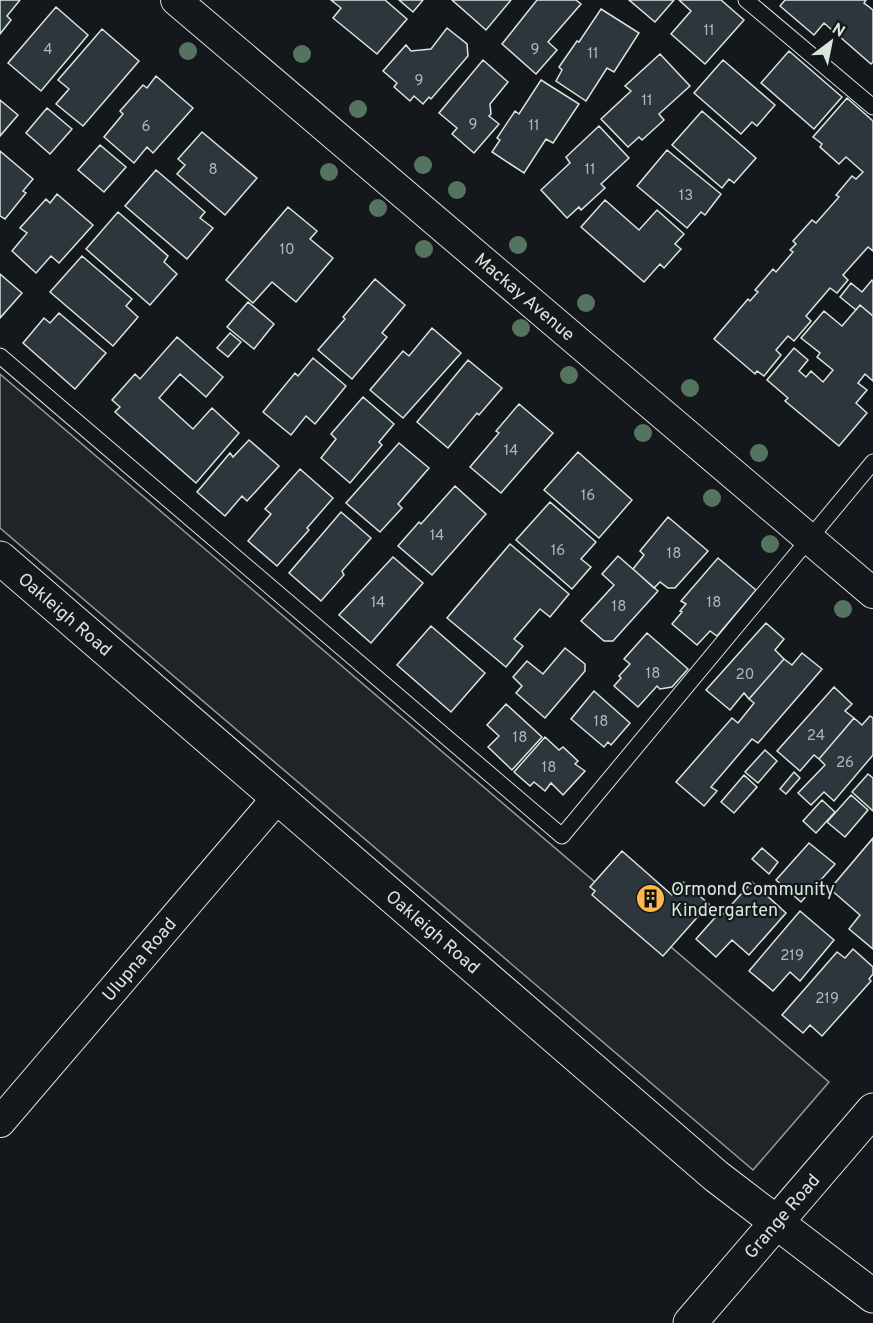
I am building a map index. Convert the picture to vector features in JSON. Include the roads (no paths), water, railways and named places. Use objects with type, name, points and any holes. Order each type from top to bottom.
[{"type":"street","name":"Mackay Avenue","points":[[176,0],[873,593]]},
{"type":"street","name":"Oakleigh Road","points":[[0,558],[716,1176],[873,1296]]},
{"type":"street","name":"Ulupna Road","points":[[0,1122],[278,797]]},
{"type":"street","name":"Grange Road","points":[[690,1323],[873,1110]]},
{"type":"lane","points":[[746,0],[873,107]]},
{"type":"lane","points":[[0,356],[562,836],[873,462]]},
{"type":"place","name":"Ormond Community Kindergarten","points":[[650,899]]}]
